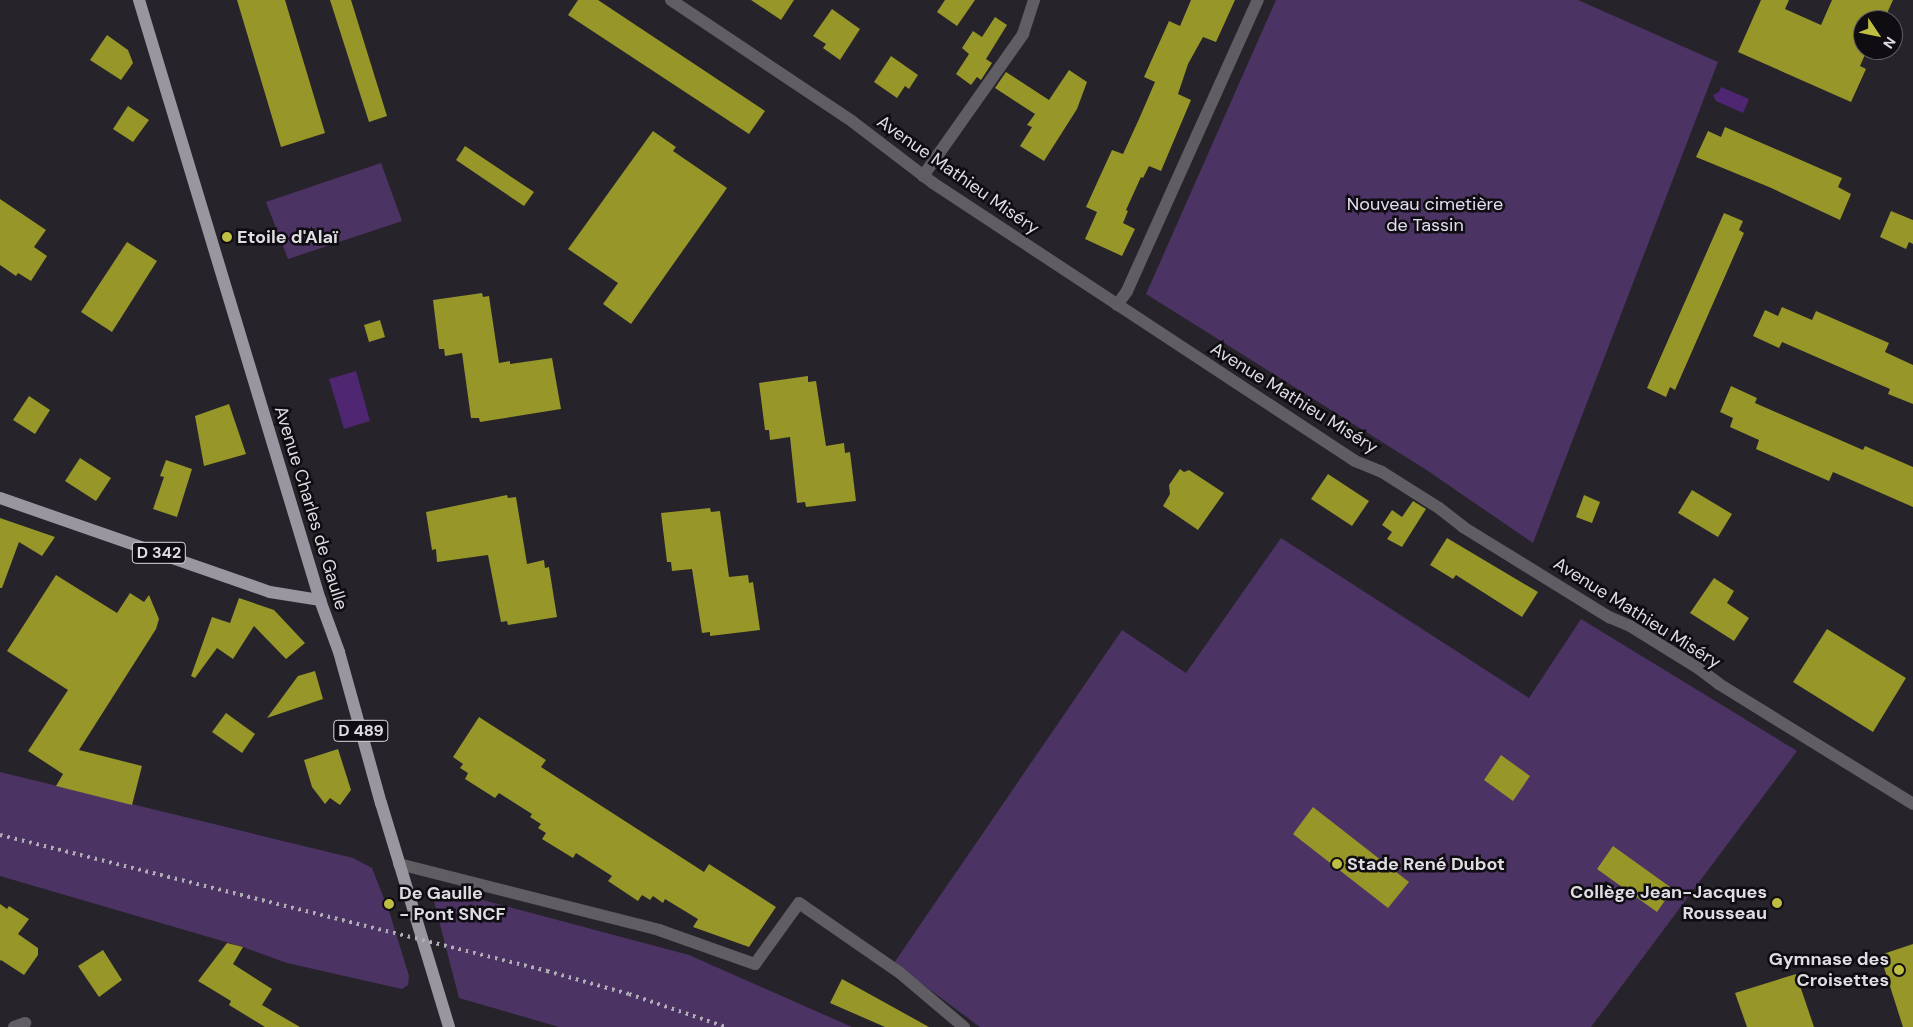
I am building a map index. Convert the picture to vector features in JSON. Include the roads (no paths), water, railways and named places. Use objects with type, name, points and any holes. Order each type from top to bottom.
[{"type":"main road","name":"Avenue Charles de Gaulle","points":[[139,0],[320,600],[339,652],[399,864],[449,1027]]},
{"type":"main road","name":"D 342","points":[[0,498],[270,592],[320,600]]},
{"type":"street","name":"Avenue Mathieu Miséry","points":[[671,0],[854,122],[923,176],[1355,461],[1382,472],[1439,508],[1463,527],[1609,617],[1630,626],[1698,668],[1718,684],[1913,804]]},
{"type":"street","points":[[923,176],[1023,34],[1034,0]]},
{"type":"street","points":[[1117,305],[1127,291],[1258,0]]},
{"type":"street","points":[[399,864],[659,930],[755,964],[799,903],[900,973],[964,1027]]},
{"type":"railway","points":[[0,835],[547,971],[629,994],[726,1027]]},
{"type":"place","name":"Etoile d'Alaï","points":[[227,237]]},
{"type":"place","name":"Stade René Dubot","points":[[1337,864]]},
{"type":"place","name":"Collège Jean-Jacques Rousseau","points":[[1777,903]]},
{"type":"place","name":"De Gaulle - Pont SNCF","points":[[389,904]]},
{"type":"place","name":"Gymnase des Croisettes","points":[[1899,970]]},
{"type":"park label","name":"Nouveau cimetière de Tassin","points":[[1425,215]]}]
